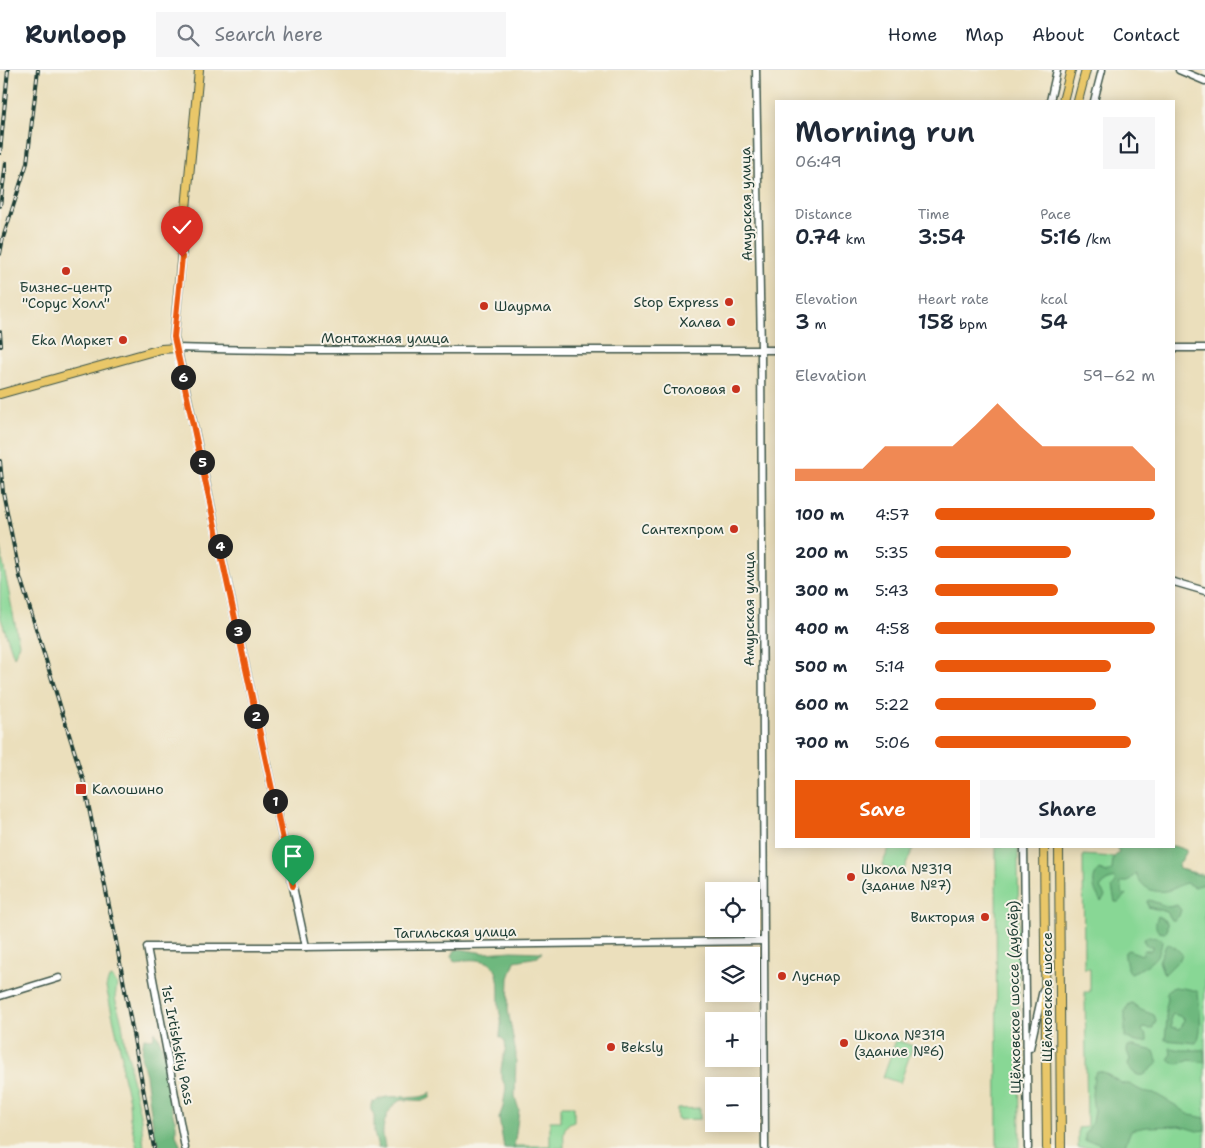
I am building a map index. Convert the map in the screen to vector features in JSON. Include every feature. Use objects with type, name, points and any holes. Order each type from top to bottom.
[{"type":"main road","points":[[177,348],[174,337],[199,70]]},
{"type":"main road","points":[[1063,100],[1071,70]]},
{"type":"main road","points":[[1078,100],[1086,70]]},
{"type":"main road","name":"Монтажная улица","points":[[0,394],[161,349],[177,348]]},
{"type":"main road","name":"Щёлковское шоссе","points":[[1044,848],[1047,1148]]},
{"type":"main road","name":"Щёлковское шоссе","points":[[1059,848],[1061,1148]]},
{"type":"street","name":"Амурская улица","points":[[756,70],[761,350],[765,1148]]},
{"type":"street","points":[[1050,100],[1057,70]]},
{"type":"street","points":[[1094,100],[1102,70]]},
{"type":"street","points":[[1179,70],[1205,81]]},
{"type":"street","name":"Монтажная улица","points":[[177,348],[509,351],[775,350]]},
{"type":"street","points":[[177,348],[306,947]]},
{"type":"street","points":[[1175,348],[1205,348]]},
{"type":"street","points":[[1175,582],[1205,591]]},
{"type":"street","name":"Щёлковское шоссе (дублёр)","points":[[1024,848],[1028,1148]]},
{"type":"street","name":"Тагильская улица","points":[[147,947],[306,947],[763,941]]},
{"type":"street","name":"1st Irtishskiy Pass","points":[[147,947],[185,1148]]},
{"type":"street","points":[[1028,1062],[1032,1032],[1041,1005],[1045,977]]},
{"type":"street","points":[[0,996],[59,978]]},
{"type":"green space","points":[[0,548],[19,644],[14,657],[0,616]]},
{"type":"green space","points":[[1175,846],[1186,850],[1178,866],[1179,869],[1205,877],[1205,884],[1194,887],[1186,883],[1168,890],[1156,891],[1142,884],[1136,873],[1128,882],[1120,882],[1122,894],[1127,894],[1118,902],[1115,902],[1112,887],[1116,883],[1114,878],[1106,881],[1100,888],[1105,896],[1101,901],[1095,889],[1096,873],[1099,870],[1107,873],[1112,870],[1113,858],[1119,852],[1117,848],[1175,848]]},
{"type":"green space","points":[[889,848],[913,848],[902,874],[882,865]]},
{"type":"green space","points":[[996,848],[1018,848],[1020,1148],[997,1148]]},
{"type":"green space","points":[[1083,855],[1131,858],[1205,875],[1205,1148],[1078,1148],[1078,1128],[1087,1127],[1085,992],[1090,992],[1090,968],[1084,968]]},
{"type":"green space","points":[[1147,901],[1169,907],[1177,905],[1181,910],[1179,916],[1172,920],[1167,912],[1148,907]]},
{"type":"green space","points":[[1158,916],[1167,922],[1167,931],[1164,933],[1159,932],[1156,928]]},
{"type":"green space","points":[[1148,936],[1157,937],[1162,940],[1159,952],[1147,965],[1131,973],[1126,963],[1125,952],[1128,950],[1142,955],[1144,950],[1150,951],[1153,946],[1147,946],[1143,940]]},
{"type":"green space","points":[[1167,943],[1182,954],[1180,959],[1165,974],[1159,961]]},
{"type":"green space","points":[[460,949],[484,953],[512,951],[542,952],[538,957],[515,961],[509,978],[508,1010],[516,1054],[515,1097],[519,1110],[514,1148],[504,1148],[499,1118],[506,1087],[501,1074],[505,1041],[500,1037],[501,1020],[498,977],[493,967],[485,961],[454,961],[452,956],[455,950]]},
{"type":"green space","points":[[112,977],[117,984],[115,998],[130,1062],[130,1071],[141,1119],[144,1148],[137,1148],[130,1118],[129,1100],[122,1072],[122,1057],[106,987],[109,978]]},
{"type":"green space","points":[[1175,987],[1198,992],[1200,1032],[1196,1043],[1165,1040],[1167,1019],[1165,1007],[1166,993],[1169,989]],"holes":[[[1174,1014],[1184,1018],[1180,1029],[1171,1027],[1171,1016]]]},
{"type":"green space","points":[[1132,1003],[1141,1010],[1154,1015],[1156,1020],[1152,1029],[1143,1028],[1142,1031],[1148,1041],[1136,1042],[1125,1037],[1125,1011],[1129,1004]]},
{"type":"green space","points":[[155,1031],[161,1043],[170,1076],[168,1092],[176,1124],[176,1134],[181,1148],[161,1148],[154,1134],[146,1075],[141,1057],[144,1038],[153,1039]]},
{"type":"green space","points":[[896,1040],[913,1046],[900,1083],[883,1077]]},
{"type":"green space","points":[[1128,1046],[1154,1051],[1158,1063],[1144,1075],[1137,1074],[1128,1065],[1130,1059],[1127,1051]]},
{"type":"green space","points":[[1170,1048],[1204,1050],[1205,1063],[1190,1060],[1179,1064],[1171,1062],[1168,1060],[1171,1055]]},
{"type":"green space","points":[[1097,1071],[1103,1072],[1123,1084],[1129,1084],[1142,1091],[1154,1093],[1190,1115],[1205,1118],[1205,1130],[1197,1131],[1180,1126],[1146,1127],[1131,1130],[1124,1148],[1105,1148],[1097,1142],[1085,1141],[1085,1135],[1092,1122],[1094,1110],[1092,1095],[1094,1076]]},
{"type":"green space","points":[[431,1092],[430,1098],[420,1101],[399,1101],[391,1108],[384,1123],[385,1148],[378,1148],[374,1133],[374,1115],[371,1110],[371,1104],[378,1099],[386,1097],[418,1097],[425,1096]]},
{"type":"green space","points":[[561,1106],[574,1106],[574,1121],[567,1125],[564,1132],[564,1148],[513,1148],[513,1146],[550,1146],[550,1121],[561,1121]]},
{"type":"green space","points":[[700,1108],[700,1119],[677,1120],[677,1109]]},
{"type":"railway","points":[[0,153],[8,70]]},
{"type":"railway","points":[[0,254],[3,238],[27,163],[38,70]]},
{"type":"railway","points":[[0,206],[6,163]]},
{"type":"railway","points":[[0,332],[1,346]]},
{"type":"railway","points":[[0,461],[3,492],[20,577],[83,779],[114,930],[154,1148]]},
{"type":"place","name":"Бизнес-центр \"Сорус Холл\"","points":[[66,271]]},
{"type":"place","name":"Stop Express","points":[[729,302]]},
{"type":"place","name":"Шаурма","points":[[484,306]]},
{"type":"place","name":"Халва","points":[[731,322]]},
{"type":"place","name":"Eka Маркет","points":[[123,340]]},
{"type":"place","name":"Столовая","points":[[736,389]]},
{"type":"place","name":"Сантехпром","points":[[734,529]]},
{"type":"place","name":"Калошино","points":[[81,789]]},
{"type":"place","name":"Школа №319 (здание №7)","points":[[851,877]]},
{"type":"place","name":"Виктория","points":[[985,917]]},
{"type":"place","name":"Луснар","points":[[782,976]]},
{"type":"place","name":"Школа №319 (здание №6)","points":[[844,1043]]},
{"type":"place","name":"Beksly","points":[[611,1047]]},
{"type":"route","points":[[182,257],[174,337],[293,886]]}]
